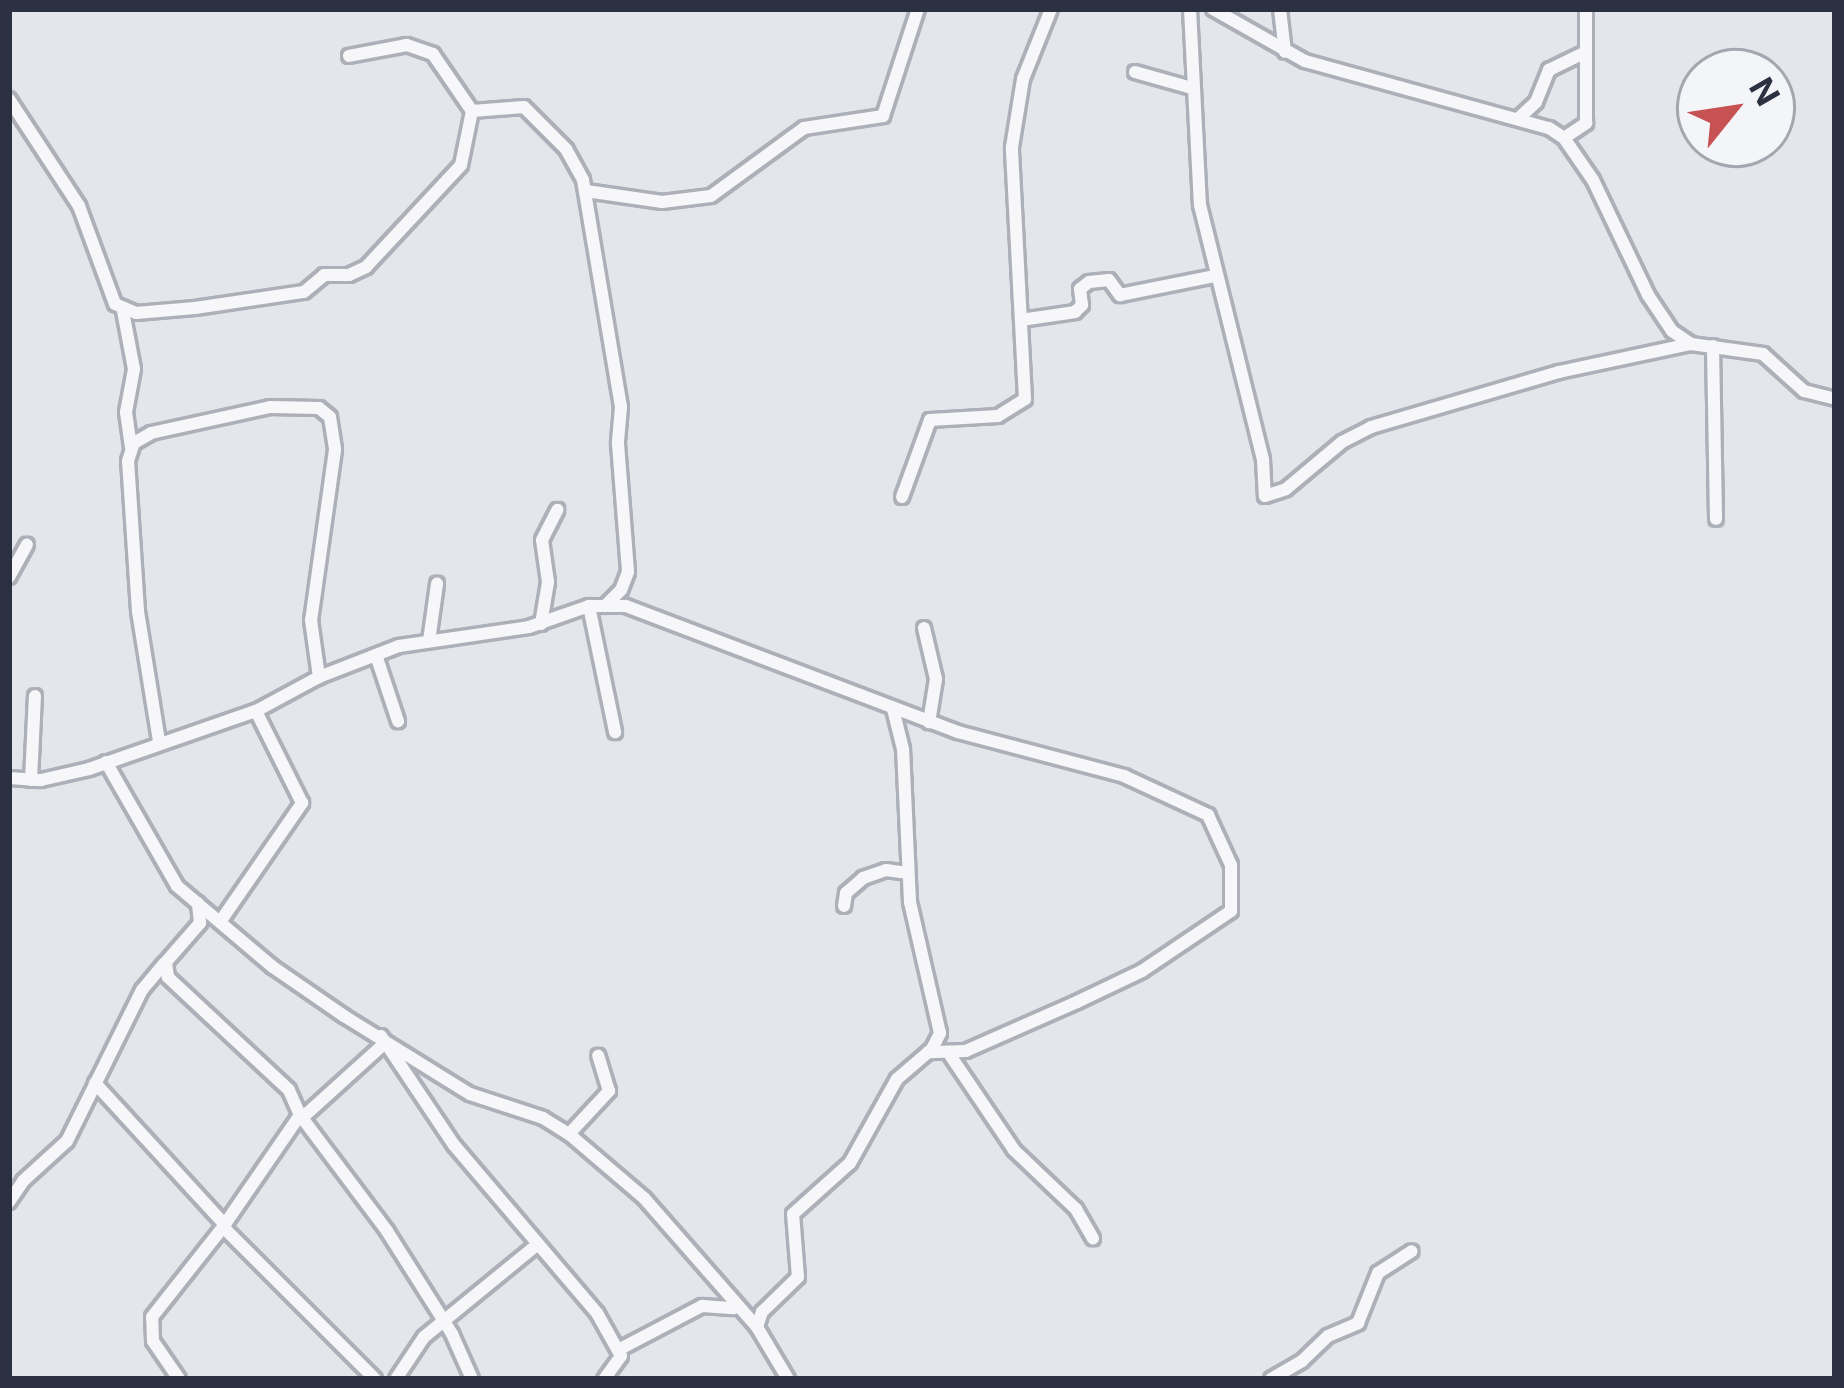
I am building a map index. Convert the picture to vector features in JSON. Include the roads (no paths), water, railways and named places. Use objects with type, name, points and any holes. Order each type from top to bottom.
[{"type":"street","points":[[586,191],[662,202],[711,196],[804,128],[883,116],[919,9]]},
{"type":"street","points":[[1190,9],[1200,205],[1263,460],[1264,496],[1286,489],[1342,442],[1371,427],[1559,372],[1691,344],[1763,354],[1804,391],[1835,399]]},
{"type":"street","points":[[1213,9],[1285,52],[1367,80],[1520,117],[1564,138],[1609,207],[1661,318],[1691,344]]},
{"type":"street","points":[[1280,9],[1285,52]]},
{"type":"street","points":[[1564,138],[1586,123],[1586,9]]},
{"type":"street","points":[[902,497],[930,420],[998,416],[1024,401],[1012,147],[1023,79],[1046,10]]},
{"type":"street","points":[[123,311],[155,313],[304,292],[324,275],[349,275],[366,267],[456,172],[466,156],[472,110],[428,50],[401,45],[349,56]]},
{"type":"street","points":[[1520,117],[1535,102],[1549,70],[1584,53]]},
{"type":"street","points":[[1135,72],[1192,88]]},
{"type":"street","points":[[10,102],[79,206],[123,311],[134,369],[126,412],[138,610],[159,741]]},
{"type":"street","points":[[472,110],[524,107],[566,149],[586,191],[620,391],[618,444],[627,519],[626,579],[605,606]]},
{"type":"street","points":[[1021,320],[1075,312],[1082,305],[1080,289],[1089,282],[1109,280],[1120,296],[1214,276]]},
{"type":"street","points":[[1713,346],[1716,519]]},
{"type":"street","points":[[131,447],[162,429],[251,409],[310,406],[330,417],[335,450],[311,620],[319,677]]},
{"type":"street","points":[[541,624],[548,582],[542,540],[557,510]]},
{"type":"street","points":[[9,577],[27,545]]},
{"type":"street","points":[[429,640],[437,584]]},
{"type":"street","points":[[589,606],[615,732]]},
{"type":"street","points":[[9,778],[31,780],[106,762],[256,711],[319,677],[376,655],[429,640],[541,624],[589,606],[605,606],[641,609],[929,722],[1124,776],[1202,810],[1223,842],[1235,887],[1232,911],[1142,971],[983,1045],[928,1052]]},
{"type":"street","points":[[924,628],[936,679],[929,722]]},
{"type":"street","points":[[376,655],[398,721]]},
{"type":"street","points":[[31,780],[35,696]]},
{"type":"street","points":[[757,1327],[762,1312],[798,1277],[793,1214],[850,1163],[897,1079],[928,1052],[940,1033],[923,972],[907,873],[901,731],[892,708]]},
{"type":"street","points":[[220,922],[302,803],[256,711]]},
{"type":"street","points":[[106,762],[155,856],[197,902],[303,988],[470,1094],[525,1111],[569,1135],[672,1226],[736,1308],[757,1327],[788,1379]]},
{"type":"street","points":[[844,906],[846,893],[863,878],[886,870],[907,873]]},
{"type":"street","points":[[9,1202],[23,1181],[61,1149],[142,991],[195,934],[197,902]]},
{"type":"street","points":[[166,962],[173,983],[289,1090],[301,1117],[363,1196],[445,1320],[472,1379]]},
{"type":"street","points":[[179,1379],[153,1341],[152,1317],[301,1117],[383,1039]]},
{"type":"street","points":[[383,1039],[454,1145],[582,1291],[620,1349],[621,1362],[604,1379]]},
{"type":"street","points":[[948,1052],[1014,1150],[1076,1209],[1093,1239]]},
{"type":"street","points":[[569,1135],[609,1091],[598,1056]]},
{"type":"street","points":[[95,1083],[224,1226],[375,1379]]},
{"type":"street","points":[[396,1379],[424,1337],[537,1245]]},
{"type":"street","points":[[1271,1379],[1328,1336],[1358,1322],[1378,1274],[1412,1251]]},
{"type":"street","points":[[620,1349],[702,1306],[736,1308]]}]
